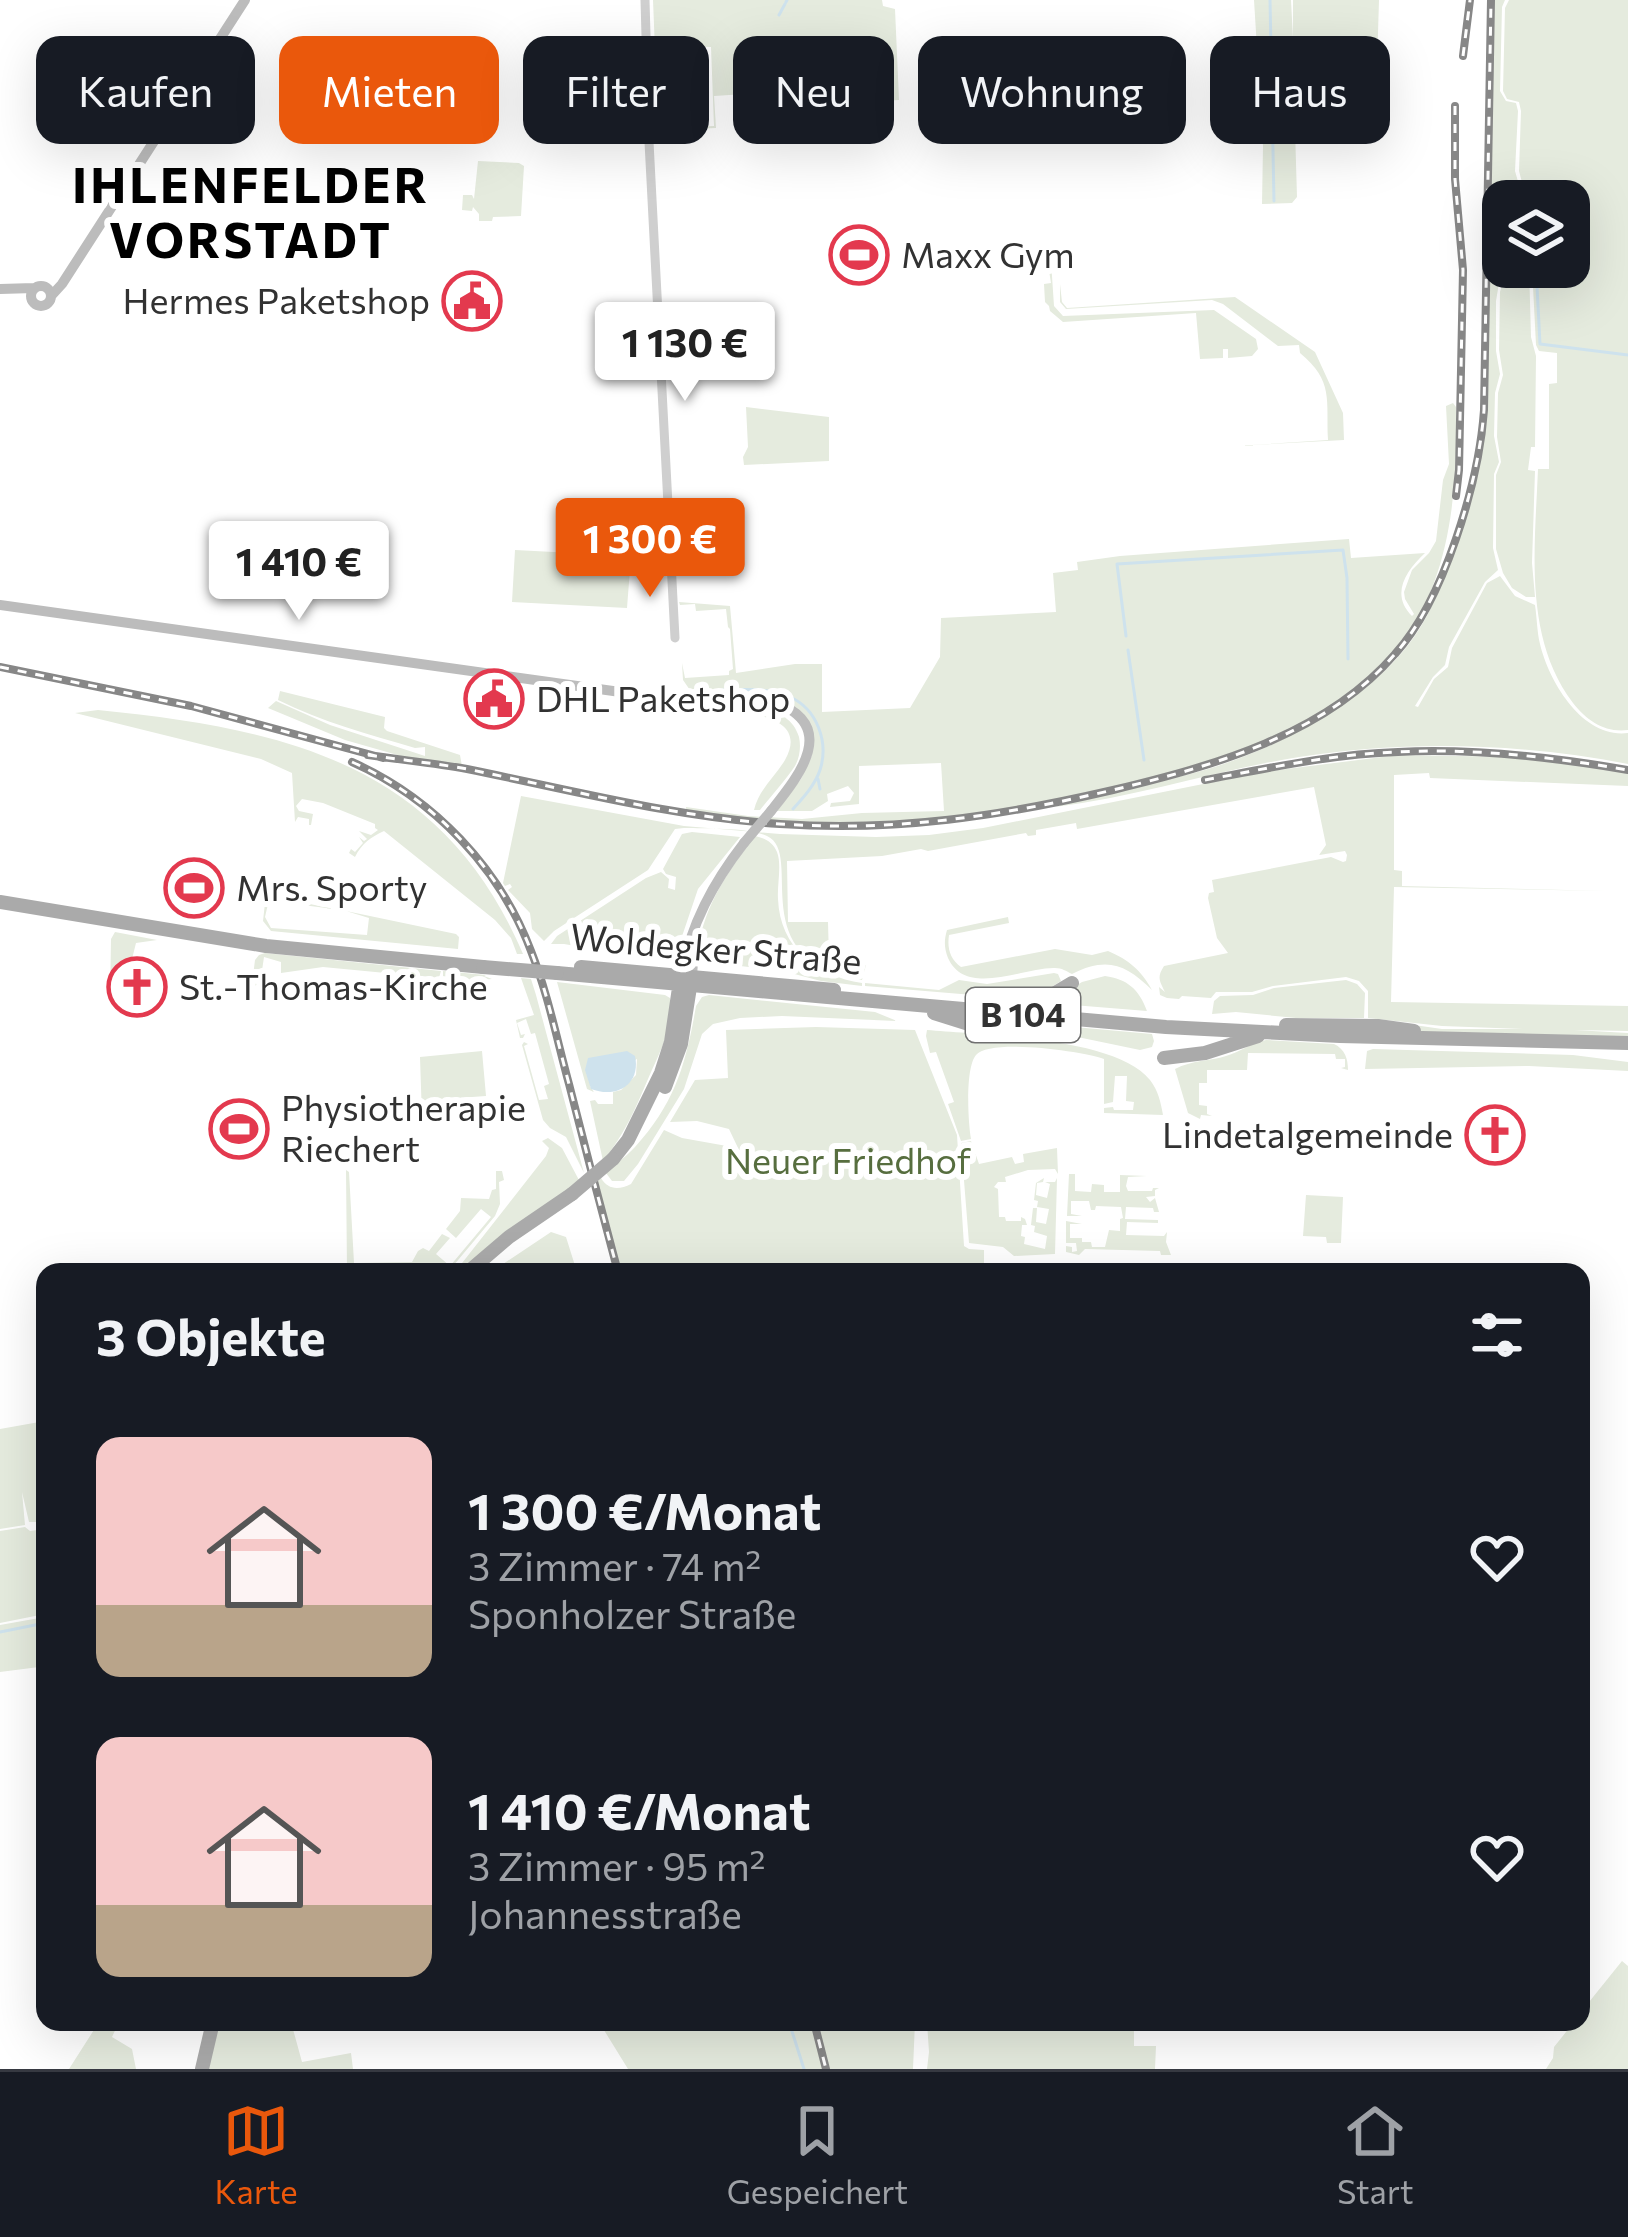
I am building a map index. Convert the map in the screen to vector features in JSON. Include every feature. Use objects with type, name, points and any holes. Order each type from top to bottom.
[{"type":"main road","points":[[0,292],[41,292],[69,270],[245,0]]},
{"type":"main road","points":[[0,604],[677,698],[767,700],[799,718],[808,738],[807,760],[713,884],[695,931],[667,1057],[628,1140],[572,1194],[478,1263]]},
{"type":"main road","name":"Woldegker Straße","points":[[0,898],[261,946],[1017,1006],[1144,1022]]},
{"type":"main road","name":"Woldegker Straße","points":[[686,980],[900,1004],[1356,1031]]},
{"type":"main road","points":[[1017,1006],[1045,999],[1072,983]]},
{"type":"main road","points":[[900,1004],[988,1030]]},
{"type":"main road","name":"Woldegker Straße","points":[[1165,1023],[1269,1032],[1398,1028],[1430,1038],[1628,1042]]},
{"type":"main road","points":[[1164,1058],[1205,1053],[1269,1032]]},
{"type":"main road","points":[[202,2069],[211,2031]]},
{"type":"street","points":[[645,0],[675,638]]},
{"type":"green space","points":[[653,0],[882,0],[883,6],[895,9],[899,100],[894,100],[894,36],[733,36],[733,95],[714,96],[716,128],[709,128],[714,126],[709,36],[654,36]]},
{"type":"green space","points":[[1254,0],[1291,0],[1293,36],[1256,36]]},
{"type":"green space","points":[[1293,0],[1379,0],[1378,36],[1293,36]]},
{"type":"green space","points":[[1493,0],[1505,0],[1500,91],[1506,101],[1516,103],[1518,111],[1518,180],[1490,180]]},
{"type":"green space","points":[[1509,0],[1628,0],[1628,730],[1597,724],[1573,703],[1557,677],[1539,621],[1538,469],[1549,469],[1549,384],[1557,383],[1557,353],[1539,351],[1536,345],[1533,288],[1590,288],[1590,180],[1521,180],[1521,111],[1519,102],[1507,99],[1503,91]]},
{"type":"green space","points":[[1295,144],[1297,197],[1292,203],[1262,204],[1263,146]]},
{"type":"green space","points":[[478,161],[524,166],[521,216],[479,221],[473,207],[462,210],[463,195],[474,199]]},
{"type":"green space","points":[[1045,246],[1050,246],[1054,306],[1063,316],[1214,310],[1256,339],[1258,349],[1252,356],[1228,358],[1228,349],[1223,349],[1223,358],[1200,359],[1196,313],[1063,322],[1045,302],[1044,284],[1051,283]]},
{"type":"green space","points":[[1060,284],[1067,308],[1235,297],[1315,352],[1343,413],[1344,440],[1236,446],[1328,440],[1323,382],[1299,345],[1278,346],[1212,300],[1066,309],[1060,302]]},
{"type":"green space","points":[[1488,288],[1498,288],[1500,374],[1494,436],[1499,462],[1494,474],[1493,548],[1498,570],[1485,582],[1449,647],[1445,665],[1415,706],[1448,667],[1452,648],[1487,583],[1500,576],[1515,596],[1535,605],[1545,659],[1570,705],[1597,727],[1628,733],[1628,764],[1505,748],[1381,748],[1268,762],[1055,807],[1208,769],[1264,748],[1322,718],[1373,681],[1414,637],[1427,615],[1469,501],[1485,429]]},
{"type":"green space","points":[[1501,288],[1530,288],[1536,356],[1535,447],[1531,447],[1528,470],[1535,471],[1535,597],[1512,588],[1496,549],[1496,475],[1501,462],[1498,393],[1503,375]]},
{"type":"green space","points":[[1453,403],[1452,503],[1429,596],[1396,650],[1339,701],[1305,721],[1232,753],[1157,776],[970,815],[829,824],[686,811],[686,807],[802,819],[944,811],[941,763],[859,766],[859,804],[830,807],[850,801],[854,793],[848,786],[827,794],[828,801],[812,811],[777,811],[812,755],[797,710],[761,697],[692,693],[683,680],[682,663],[685,678],[729,675],[733,669],[730,629],[726,609],[696,611],[695,604],[679,602],[730,606],[736,673],[822,664],[822,712],[910,708],[940,657],[941,618],[1056,612],[1053,573],[1078,570],[1077,562],[1349,539],[1351,558],[1425,553],[1412,567],[1401,591],[1412,616],[1404,592],[1412,570],[1436,541],[1449,464],[1446,406]]},
{"type":"green space","points":[[746,407],[829,417],[829,461],[744,465]]},
{"type":"green space","points":[[515,550],[631,556],[627,608],[512,602]]},
{"type":"green space","points":[[280,691],[385,717],[387,731],[460,755],[462,766],[422,762],[345,740],[268,708],[276,701],[330,725],[425,756],[425,747],[380,738],[295,708],[278,700]]},
{"type":"green space","points":[[704,707],[759,708],[784,716],[793,725],[800,740],[797,763],[760,810],[754,810],[791,744],[788,731],[764,717],[703,712]]},
{"type":"green space","points":[[98,710],[233,729],[294,745],[351,768],[403,798],[449,838],[489,890],[523,954],[517,954],[511,938],[495,920],[384,831],[367,841],[355,857],[349,853],[363,843],[359,837],[367,839],[359,831],[371,835],[378,830],[375,824],[302,799],[296,806],[313,814],[311,825],[309,819],[298,817],[295,822],[292,773],[261,759],[75,713]]},
{"type":"green space","points":[[1398,755],[1521,757],[1628,772],[1628,786],[1430,778],[1429,773],[1394,775],[1394,870],[1402,871],[1402,886],[1608,891],[1394,887],[1391,1002],[1628,1006],[1628,1031],[1574,1030],[1628,1033],[1628,1039],[1427,1033],[1393,1022],[1442,1029],[1523,1029],[1368,1018],[1368,991],[1359,981],[1346,977],[1252,992],[1216,992],[1211,998],[1160,995],[1159,987],[1165,992],[1160,979],[1164,966],[1228,953],[1217,938],[1208,898],[1214,892],[1212,880],[1331,857],[1346,861],[1345,851],[1319,855],[1326,845],[1314,787],[928,851],[787,861],[788,922],[828,922],[829,959],[866,965],[862,980],[824,969],[801,952],[789,931],[783,908],[777,847],[767,836],[752,832],[929,835],[1263,772]]},
{"type":"green space","points":[[521,796],[715,829],[675,829],[648,870],[544,941],[532,929],[530,913],[508,890],[510,884],[503,883]]},
{"type":"green space","points":[[682,834],[740,837],[698,889],[673,963],[551,944],[646,878],[661,872],[669,879],[668,888],[675,890],[676,877],[663,869]]},
{"type":"green space","points":[[755,836],[768,841],[777,852],[780,916],[793,945],[816,966],[862,986],[697,961],[709,909]]},
{"type":"green space","points":[[281,898],[334,909],[271,901]]},
{"type":"green space","points":[[271,901],[265,917],[271,928],[367,935],[369,918],[346,911],[456,934],[458,949],[271,931],[263,921],[265,903]]},
{"type":"green space","points":[[1008,917],[1009,923],[949,935],[954,960],[961,967],[1055,949],[1092,955],[1108,951],[1134,966],[1152,990],[1116,966],[1096,965],[1072,974],[1042,969],[997,978],[956,970],[946,951],[947,930]]},
{"type":"green space","points":[[115,932],[157,940],[136,943],[129,1004],[110,1000]]},
{"type":"green space","points":[[265,953],[441,971],[438,981],[443,980],[443,971],[492,979],[424,985],[396,974],[323,967],[281,973],[281,962],[264,957],[260,984],[254,986],[255,960]]},
{"type":"green space","points":[[1054,973],[1061,981],[1022,999],[865,986],[939,990],[959,980],[987,984]]},
{"type":"green space","points":[[1105,976],[1131,986],[1147,1011],[1048,1003],[1082,982]]},
{"type":"green space","points":[[521,978],[531,979],[584,1173],[566,1137],[543,1120],[524,1042],[539,1100],[548,1099],[544,1086],[549,1084],[535,1033],[531,1034],[526,1019],[517,1023],[521,1035],[525,1034],[520,1038],[516,1020],[534,1015]]},
{"type":"green space","points":[[1346,980],[1365,993],[1364,1018],[1212,1014],[1220,996]]},
{"type":"green space","points":[[557,982],[670,998],[661,1049],[628,1122],[603,1161],[590,1101],[613,1104],[613,1092],[636,1075],[637,1059],[590,1086],[594,1092],[587,1089]]},
{"type":"green space","points":[[709,995],[875,1012],[897,1021],[782,1016],[713,1024],[702,1034],[684,1089],[638,1164],[624,1181],[612,1181],[606,1173],[649,1131],[669,1098],[683,1064],[696,1006]]},
{"type":"green space","points":[[953,1016],[1152,1034],[1154,1041],[1152,1047],[1140,1050]]},
{"type":"green space","name":"Neuer Friedhof","points":[[726,1030],[915,1030],[957,1135],[964,1246],[984,1250],[984,1263],[618,1263],[597,1182],[601,1178],[614,1188],[631,1184],[664,1130],[738,1148],[729,1129],[697,1121],[670,1122],[695,1080],[728,1078]]},
{"type":"green space","points":[[927,1030],[1046,1041],[1109,1055],[1150,1080],[1163,1115],[1104,1113],[1104,1108],[1113,1107],[1133,1110],[1134,1102],[1126,1101],[1127,1076],[1115,1076],[1113,1102],[1104,1104],[1104,1059],[1058,1050],[999,1047],[984,1050],[973,1062],[968,1096],[971,1139],[961,1141],[948,1104],[954,1102],[936,1052],[930,1053]]},
{"type":"green space","points":[[1266,1040],[1334,1044],[1345,1055],[1348,1070],[1341,1068],[1345,1059],[1336,1059],[1335,1054],[1248,1053],[1247,1070],[1207,1070],[1207,1083],[1199,1083],[1199,1105],[1207,1106],[1212,1116],[1201,1115],[1200,1119],[1188,1113],[1175,1069]]},
{"type":"green space","points":[[482,1051],[486,1096],[458,1098],[459,1115],[422,1118],[420,1057]]},
{"type":"green space","points":[[1367,1051],[1573,1055],[1628,1062],[1628,1071],[1529,1066],[1365,1069]]},
{"type":"green space","points":[[548,1138],[562,1148],[580,1182],[474,1263],[462,1263],[546,1156],[549,1148],[542,1141]]},
{"type":"green space","points":[[971,1141],[979,1164],[1012,1157],[1015,1164],[1024,1162],[1023,1154],[1057,1148],[1058,1174],[1055,1169],[1028,1170],[1005,1177],[1006,1182],[994,1187],[998,1189],[999,1217],[1025,1219],[1024,1244],[1045,1249],[1047,1236],[1034,1232],[1031,1225],[1033,1208],[1037,1208],[1036,1222],[1046,1224],[1049,1209],[1037,1207],[1034,1200],[1036,1183],[1044,1178],[1037,1183],[1036,1195],[1047,1198],[1050,1184],[1045,1182],[1057,1178],[1055,1254],[1014,1256],[1003,1247],[969,1243],[961,1143]]},
{"type":"green space","points":[[346,1170],[354,1263],[347,1263]]},
{"type":"green space","points":[[496,1171],[502,1171],[495,1216],[453,1263],[491,1217],[481,1209],[456,1238],[446,1229],[460,1211],[461,1198],[489,1199],[496,1189]]},
{"type":"green space","points":[[1069,1174],[1075,1174],[1075,1191],[1091,1192],[1092,1184],[1104,1185],[1104,1192],[1120,1192],[1120,1175],[1147,1176],[1128,1177],[1126,1186],[1128,1191],[1159,1188],[1155,1196],[1146,1197],[1150,1202],[1155,1198],[1159,1212],[1126,1207],[1125,1219],[1158,1223],[1127,1222],[1126,1235],[1164,1236],[1167,1232],[1171,1255],[1160,1251],[1066,1252],[1066,1246],[1077,1251],[1076,1243],[1066,1243],[1066,1221],[1082,1224],[1070,1224],[1070,1238],[1105,1247],[1109,1230],[1120,1231],[1123,1218],[1121,1207],[1091,1210],[1089,1201],[1071,1201],[1071,1214],[1082,1216],[1067,1216]]},
{"type":"green space","points":[[1306,1195],[1343,1197],[1341,1243],[1303,1236]]},
{"type":"green space","points":[[551,1232],[566,1237],[574,1263],[504,1263]]},
{"type":"green space","points":[[442,1234],[450,1238],[436,1254],[446,1263],[354,1263],[412,1262],[418,1251],[429,1251]]},
{"type":"green space","points":[[36,1423],[36,1522],[29,1522],[22,1492],[25,1525],[0,1529],[0,1429]]},
{"type":"green space","points":[[36,1530],[36,1616],[0,1623],[0,1531]]},
{"type":"green space","points":[[36,1619],[36,1667],[0,1672],[0,1625]]},
{"type":"green space","points":[[1622,1961],[1628,1966],[1628,2069],[1546,2069],[1567,2031],[1590,2031],[1590,2001]]},
{"type":"green space","points":[[93,2031],[115,2031],[112,2037],[132,2049],[136,2069],[69,2069]]},
{"type":"green space","points":[[215,2031],[293,2031],[302,2062],[351,2053],[353,2069],[206,2069]]},
{"type":"green space","points":[[605,2031],[813,2031],[823,2069],[628,2069]]},
{"type":"green space","points":[[819,2031],[915,2031],[913,2069],[829,2069]]},
{"type":"green space","points":[[928,2031],[1134,2031],[1134,2046],[1156,2046],[1155,2069],[927,2069]]},
{"type":"water","points":[[627,1051],[635,1056],[631,1081],[610,1092],[591,1089],[585,1070],[588,1058]]},
{"type":"waterway","points":[[1270,0],[1274,201]]},
{"type":"waterway","points":[[779,15],[785,4]]},
{"type":"waterway","points":[[1537,288],[1540,344],[1628,355]]},
{"type":"waterway","points":[[1126,636],[1117,564],[1343,550],[1348,659]]},
{"type":"waterway","points":[[1128,650],[1144,760]]},
{"type":"waterway","points":[[723,690],[782,694],[799,702],[814,718],[822,738],[820,770],[793,809]]},
{"type":"waterway","points":[[818,779],[820,789]]},
{"type":"waterway","points":[[0,1632],[36,1625]]},
{"type":"waterway","points":[[792,2031],[804,2069]]},
{"type":"railway","points":[[1463,56],[1470,0]]},
{"type":"railway","points":[[368,755],[467,769],[701,815],[823,826],[907,824],[989,814],[1151,781],[1265,743],[1335,706],[1367,682],[1413,631],[1456,539],[1475,471],[1484,410],[1491,0]]},
{"type":"railway","points":[[1455,106],[1463,270],[1456,496]]},
{"type":"railway","points":[[0,667],[191,706],[383,758]]},
{"type":"railway","points":[[1205,780],[1325,759],[1427,751],[1513,755],[1628,770]]},
{"type":"railway","points":[[352,762],[382,777],[436,816],[482,864],[518,921],[547,1000],[616,1263]]},
{"type":"railway","points":[[816,2031],[826,2069]]},
{"type":"place","name":"Maxx Gym","points":[[859,255]]},
{"type":"place","name":"Hermes Paketshop","points":[[472,301]]},
{"type":"place","name":"DHL Paketshop","points":[[494,699]]},
{"type":"place","name":"Mrs. Sporty","points":[[194,888]]},
{"type":"place","name":"St.-Thomas-Kirche","points":[[137,987]]},
{"type":"place","name":"Physiotherapie Riechert","points":[[239,1129]]},
{"type":"place","name":"Lindetalgemeinde","points":[[1495,1135]]},
{"type":"district","name":"IHLENFELDER VORSTADT","points":[[251,214]]}]
